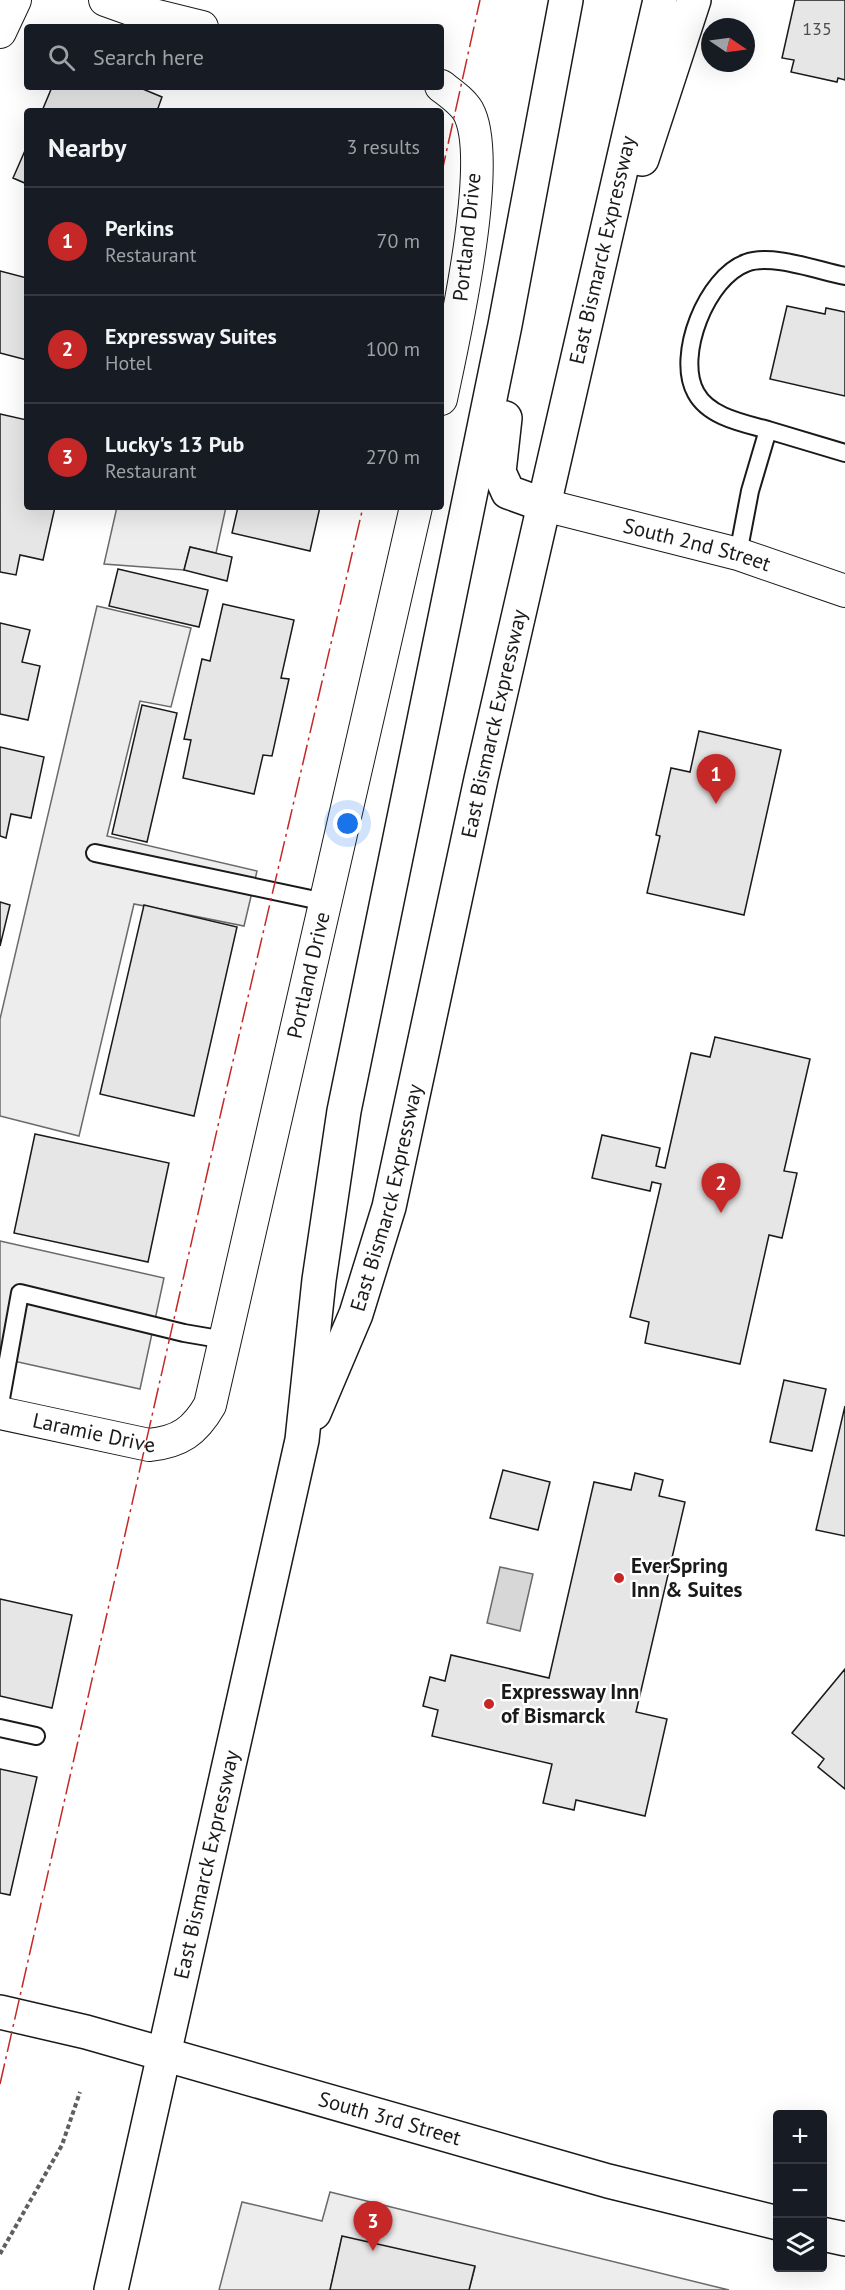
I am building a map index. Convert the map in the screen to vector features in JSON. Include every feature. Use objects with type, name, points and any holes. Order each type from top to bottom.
[{"type":"main road","name":"East Bismarck Expressway","points":[[111,2290],[302,1440],[319,1280],[344,1111],[536,166],[566,0]]},
{"type":"main road","name":"East Bismarck Expressway","points":[[302,1440],[356,1314],[389,1207],[481,779],[660,0]]},
{"type":"main road","points":[[607,237],[649,144],[694,0]]},
{"type":"main road","points":[[536,166],[542,194],[539,225],[500,444],[500,472],[508,492],[544,505]]},
{"type":"main road","name":"South 3rd Street","points":[[0,2012],[86,2032],[165,2057],[608,2181],[773,2222]]},
{"type":"main road","points":[[827,2235],[845,2239]]},
{"type":"street","points":[[0,32],[15,0]]},
{"type":"street","points":[[105,0],[133,10],[190,24]]},
{"type":"street","name":"Portland Drive","points":[[444,89],[468,111],[474,136],[476,164],[474,209],[463,291],[444,384]]},
{"type":"street","name":"South 2nd Street","points":[[544,505],[738,554],[845,591]]},
{"type":"street","name":"Portland Drive","points":[[187,1435],[200,1423],[210,1405],[415,510]]},
{"type":"street","name":"Laramie Drive","points":[[0,1413],[149,1445],[169,1443],[187,1435]]},
{"type":"lane","points":[[845,276],[782,262],[764,260],[747,262],[732,270],[717,283],[698,321],[689,358],[690,376],[695,392],[705,404],[719,414],[845,453]]},
{"type":"lane","points":[[738,554],[750,491],[768,430]]},
{"type":"lane","points":[[94,854],[325,902]]},
{"type":"lane","points":[[0,1404],[20,1293],[184,1333],[225,1340]]},
{"type":"lane","points":[[0,1728],[36,1736]]},
{"type":"path","points":[[0,2254],[62,2145],[80,2092]]},
{"type":"shaded area","points":[[116,510],[225,510],[216,553],[190,547],[184,570],[104,564]]},
{"type":"shaded area","points":[[97,606],[191,628],[171,707],[140,701],[107,836],[257,871],[244,926],[134,904],[79,1136],[0,1116],[0,1019]]},
{"type":"shaded area","points":[[0,1241],[164,1278],[140,1389],[0,1358]]},
{"type":"shaded area","points":[[500,1567],[533,1574],[520,1631],[487,1623]]},
{"type":"shaded area","points":[[330,2192],[729,2290],[469,2290],[475,2267],[342,2237],[330,2290],[219,2290],[242,2202],[322,2221]]},
{"type":"building","points":[[795,0],[845,0],[845,80],[838,78],[837,82],[791,72],[794,60],[782,58]]},
{"type":"building","points":[[51,90],[145,90],[162,97],[158,108],[43,108]]},
{"type":"building","points":[[24,153],[24,183],[13,178]]},
{"type":"building","points":[[0,271],[24,277],[24,359],[0,353]]},
{"type":"building","points":[[787,306],[825,314],[826,308],[845,312],[845,396],[770,379]]},
{"type":"building","points":[[0,414],[24,419],[24,510],[54,510],[43,560],[20,555],[16,575],[0,572]]},
{"type":"building","points":[[237,510],[319,510],[310,551],[232,533]]},
{"type":"building","points":[[190,547],[232,557],[227,581],[184,570]]},
{"type":"building","points":[[118,569],[208,590],[199,627],[109,606]]},
{"type":"building","points":[[223,604],[294,620],[281,678],[289,679],[272,756],[263,755],[254,794],[183,778],[191,740],[184,739],[202,659],[210,661]]},
{"type":"building","points":[[0,623],[30,630],[22,662],[40,666],[28,720],[0,714]]},
{"type":"building","points":[[142,705],[177,713],[147,842],[112,834]]},
{"type":"building","points":[[699,731],[781,750],[744,915],[647,893],[660,836],[656,835],[671,768],[690,772]]},
{"type":"building","points":[[0,747],[44,757],[31,818],[11,814],[6,838],[0,836]]},
{"type":"building","points":[[0,902],[10,905],[0,946]]},
{"type":"building","points":[[144,905],[237,927],[194,1116],[100,1094]]},
{"type":"building","points":[[715,1037],[810,1059],[784,1171],[797,1173],[782,1238],[769,1235],[740,1364],[645,1343],[649,1322],[630,1317],[661,1184],[652,1182],[650,1191],[592,1178],[602,1135],[660,1148],[656,1166],[665,1168],[691,1053],[710,1057]]},
{"type":"building","points":[[35,1134],[169,1163],[148,1262],[14,1233]]},
{"type":"building","points":[[784,1380],[826,1389],[812,1451],[770,1442]]},
{"type":"building","points":[[845,1406],[845,1536],[816,1530]]},
{"type":"building","points":[[503,1470],[550,1482],[538,1530],[490,1518]]},
{"type":"building","name":"EverSpring Inn & Suites","points":[[635,1473],[663,1480],[659,1496],[685,1502],[636,1712],[667,1719],[645,1816],[576,1800],[574,1810],[543,1803],[552,1764],[432,1736],[438,1710],[423,1706],[430,1677],[445,1681],[451,1655],[549,1678],[594,1482],[631,1490]]},
{"type":"building","points":[[0,1599],[72,1615],[52,1708],[0,1696]]},
{"type":"building","points":[[845,1669],[845,1789],[818,1767],[824,1759],[792,1733]]},
{"type":"building","points":[[0,1769],[37,1777],[10,1895],[0,1893]]},
{"type":"building","points":[[342,2236],[475,2266],[469,2290],[330,2290]]},
{"type":"power","points":[[444,162],[480,0]]},
{"type":"power","points":[[0,2084],[222,1108],[362,510]]},
{"type":"place","name":"Perkins","points":[[716,804]]},
{"type":"place","name":"Expressway Suites","points":[[721,1213]]},
{"type":"place","name":"EverSpring Inn & Suites","points":[[619,1578]]},
{"type":"place","name":"Expressway Inn of Bismarck","points":[[489,1704]]},
{"type":"place","name":"Lucky's 13 Pub","points":[[373,2251]]}]
